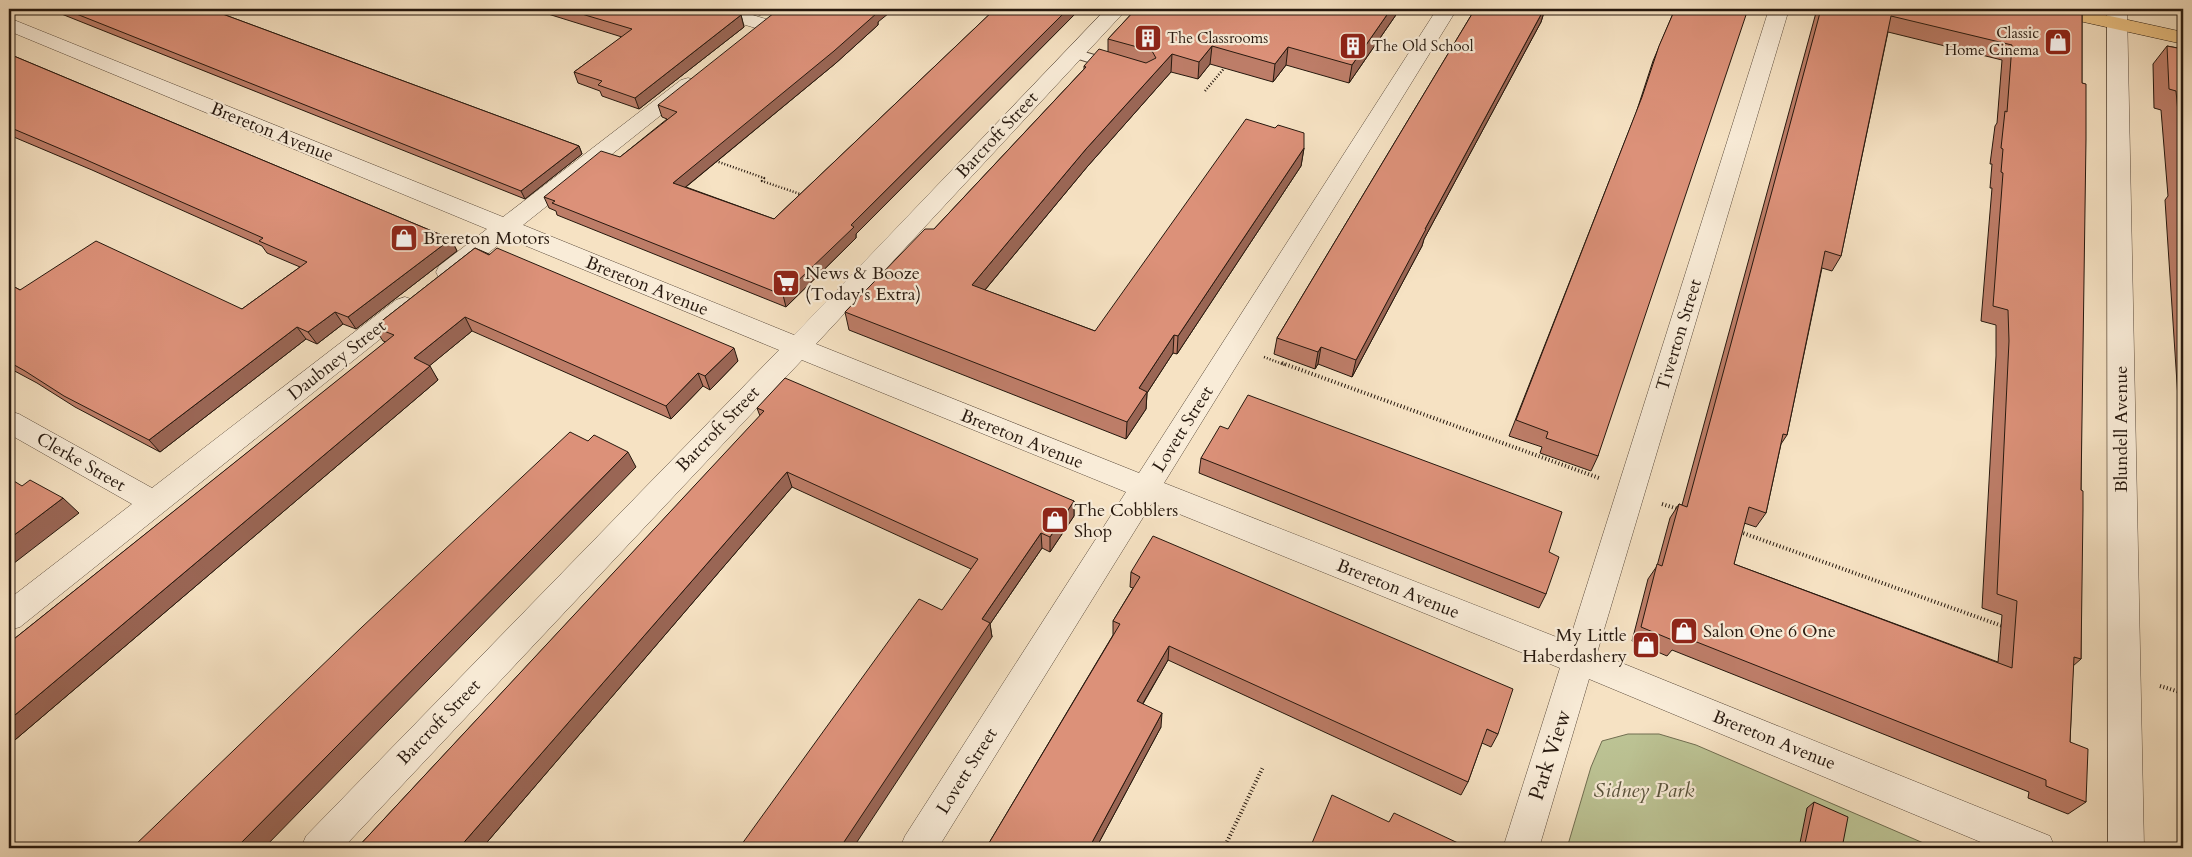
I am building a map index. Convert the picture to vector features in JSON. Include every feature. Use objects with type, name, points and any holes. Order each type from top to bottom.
[{"type":"main road","points":[[2052,9],[2117,16],[2183,38]]},
{"type":"street","points":[[712,9],[762,24]]},
{"type":"street","points":[[739,43],[782,9]]},
{"type":"street","name":"Barcroft Street","points":[[319,848],[907,233],[1117,9]]},
{"type":"street","name":"Lovett Street","points":[[918,848],[1447,9]]},
{"type":"street","name":"Tiverton Street","points":[[1580,661],[1779,9]]},
{"type":"street","name":"Blundell Avenue","points":[[2117,16],[2126,848]]},
{"type":"street","name":"Brereton Avenue","points":[[9,24],[1144,488],[1580,661],[2037,848]]},
{"type":"street","name":"Daubney Street","points":[[9,617],[708,68]]},
{"type":"street","name":"Clerke Street","points":[[9,421],[154,503]]},
{"type":"street","name":"Park View","points":[[1521,848],[1580,661]]},
{"type":"lane","points":[[1074,53],[1128,69]]},
{"type":"path","points":[[1205,92],[1229,61]]},
{"type":"path","points":[[709,158],[808,197]]},
{"type":"path","points":[[1236,345],[1594,476],[1680,510]]},
{"type":"path","points":[[1736,530],[2014,630]]},
{"type":"path","points":[[1224,848],[1262,767]]},
{"type":"green space","name":"Sidney Park","points":[[1628,734],[1659,734],[1696,745],[1935,848],[1567,848],[1591,767],[1602,741]]},
{"type":"building","points":[[64,9],[209,9],[579,146],[521,191]]},
{"type":"building","points":[[565,9],[720,9],[741,15],[635,98],[598,85],[602,81],[574,72],[632,29]]},
{"type":"building","points":[[779,9],[878,9],[874,12],[877,13],[834,51],[673,183],[774,219],[995,9],[1068,9],[851,225],[854,227],[783,295],[552,203],[555,201],[544,197],[601,151],[620,157],[677,112],[658,105]]},
{"type":"building","points":[[1136,9],[1391,9],[1352,65],[1288,47],[1275,64],[1212,46],[1199,62],[1172,54],[1086,149],[972,285],[1095,331],[1246,119],[1275,128],[1278,125],[1304,133],[1304,148],[1178,336],[1174,335],[1139,388],[1147,392],[1127,422],[845,312],[925,229],[934,229],[1086,67],[1084,66],[1099,49],[1146,63],[1156,58],[1152,51],[1108,39]]},
{"type":"building","points":[[1475,9],[1544,9],[1356,360],[1321,347],[1318,352],[1277,338]]},
{"type":"building","points":[[1675,9],[1748,9],[1598,456],[1546,438],[1548,432],[1516,420],[1642,97],[1659,46]]},
{"type":"building","points":[[1821,9],[2082,9],[2082,83],[2086,84],[2086,139],[2081,490],[2083,491],[2083,510],[2081,659],[2074,657],[2070,742],[2088,749],[2086,802],[2046,786],[2046,780],[1679,635],[1677,642],[1641,627],[1657,564],[1662,566],[1679,504],[1687,507]],"holes":[[[1891,16],[2012,45],[2007,112],[2005,111],[2001,148],[2003,149],[2001,172],[2003,173],[1993,306],[2008,310],[2009,341],[1997,594],[2017,601],[2012,668],[1734,564],[1749,507],[1766,513],[1783,434],[1787,435],[1825,251],[1841,256]]]},
{"type":"building","points":[[2167,46],[2183,49],[2183,166],[2176,91],[2169,89]]},
{"type":"building","points":[[9,54],[451,239],[348,317],[335,312],[308,332],[297,327],[149,440],[64,396],[9,362],[9,284],[20,290],[96,241],[242,309],[307,262],[259,241],[263,238],[9,127]]},
{"type":"building","points":[[2181,181],[2183,182],[2183,209]]},
{"type":"building","points":[[475,248],[489,255],[497,248],[734,348],[705,376],[698,373],[666,406],[465,317],[414,358],[430,366],[9,720],[9,643],[394,335],[374,327]]},
{"type":"building","points":[[785,378],[1074,501],[1050,537],[1041,533],[982,619],[990,623],[840,848],[739,848],[919,599],[942,610],[978,559],[787,472],[459,848],[357,848],[764,411],[757,408]]},
{"type":"building","points":[[1248,395],[1562,512],[1549,552],[1559,557],[1546,594],[1201,458],[1220,426],[1228,429]]},
{"type":"building","points":[[570,432],[588,441],[594,435],[628,452],[236,848],[132,848],[362,627]]},
{"type":"building","points":[[9,478],[22,486],[30,480],[63,498],[9,539]]},
{"type":"building","points":[[1153,536],[1513,689],[1498,734],[1487,729],[1468,782],[1169,646],[1137,701],[1162,713],[1089,848],[986,848],[1120,624],[1113,621],[1140,577],[1131,572]]},
{"type":"building","points":[[1332,795],[1389,822],[1394,813],[1458,843],[1457,848],[1310,848]]},
{"type":"building","points":[[1814,802],[1848,817],[1842,848],[1804,848]]},
{"type":"place","name":"The Classrooms","points":[[1148,38]]},
{"type":"place","name":"Classic Home Cinema","points":[[2058,42]]},
{"type":"place","name":"The Old School","points":[[1353,46]]},
{"type":"place","name":"Brereton Motors","points":[[404,238]]},
{"type":"place","name":"News & Booze (Today's Extra)","points":[[786,283]]},
{"type":"place","name":"The Cobblers Shop","points":[[1055,520]]},
{"type":"place","name":"Salon One 6 One","points":[[1684,631]]},
{"type":"place","name":"My Little Haberdashery","points":[[1646,645]]}]
